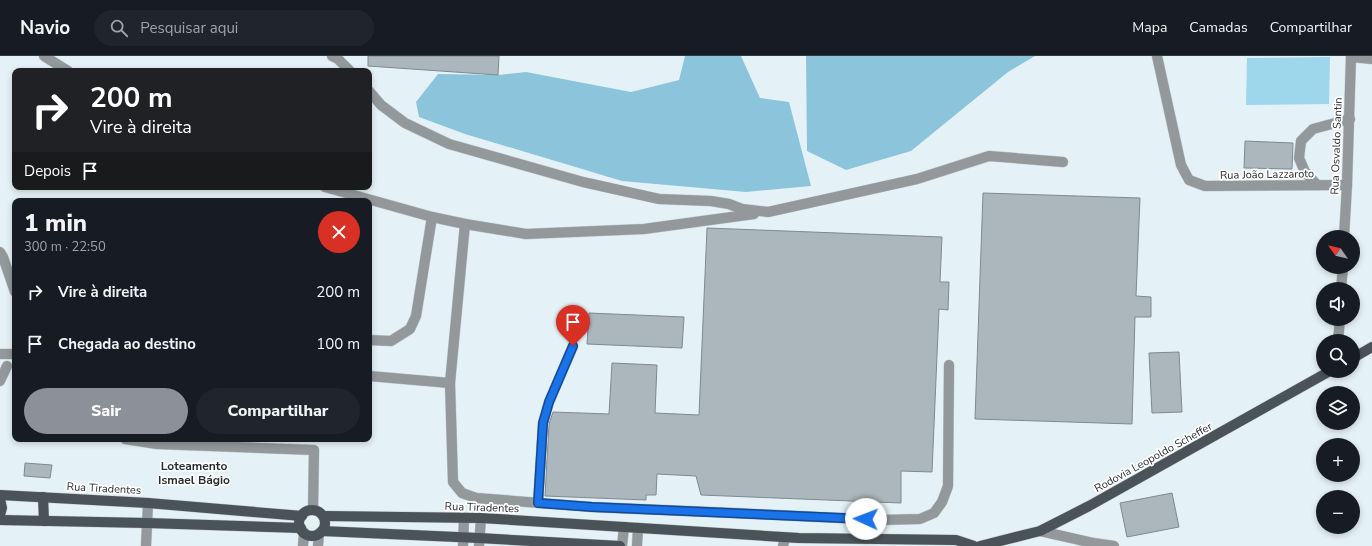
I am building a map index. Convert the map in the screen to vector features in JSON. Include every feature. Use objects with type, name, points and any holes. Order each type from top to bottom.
[{"type":"main road","points":[[1360,354],[1372,347]]},
{"type":"main road","name":"Rodovia Leopoldo Scheffer","points":[[980,546],[1040,531],[1089,506],[1318,378]]},
{"type":"main road","name":"Rua Tiradentes","points":[[0,495],[148,503],[302,516]]},
{"type":"main road","points":[[43,497],[44,521]]},
{"type":"main road","points":[[0,499],[2,508],[0,515]]},
{"type":"main road","points":[[0,520],[147,523],[302,530],[307,534],[315,535],[320,532],[325,524],[324,516],[319,511],[306,511],[300,522],[302,530]]},
{"type":"main road","name":"Rua Tiradentes","points":[[324,516],[481,518],[638,528],[784,542],[956,543],[974,546]]},
{"type":"main road","points":[[320,532],[463,542],[621,546]]},
{"type":"street","points":[[44,56],[63,68]]},
{"type":"street","points":[[332,56],[338,59],[347,68]]},
{"type":"street","name":"Rua João Lazzaroto","points":[[1157,56],[1181,166],[1189,180],[1205,186],[1347,185]]},
{"type":"street","points":[[1351,56],[1372,59]]},
{"type":"street","name":"Rua Osvaldo Santin","points":[[1344,230],[1350,119],[1351,56]]},
{"type":"street","points":[[372,94],[381,105],[406,123],[449,144],[582,182],[659,199],[711,201],[729,204],[742,209],[768,212]]},
{"type":"street","points":[[1317,185],[1305,172],[1299,158],[1301,141],[1313,129],[1350,119]]},
{"type":"street","points":[[372,200],[432,217],[526,234],[644,228],[768,212],[918,179],[989,156],[1063,162]]},
{"type":"street","points":[[336,190],[364,198]]},
{"type":"street","points":[[372,340],[391,341],[410,330],[416,316],[432,217]]},
{"type":"street","points":[[466,224],[450,383],[453,482],[462,493],[476,498],[592,507],[880,520],[920,519],[934,513],[942,502],[948,486],[949,365]]},
{"type":"street","points":[[0,252],[12,283]]},
{"type":"street","points":[[538,503],[543,423],[549,402],[573,346]]},
{"type":"street","points":[[0,354],[12,354]]},
{"type":"street","points":[[0,381],[7,365]]},
{"type":"street","points":[[372,376],[450,383]]},
{"type":"street","points":[[144,442],[157,444],[271,444],[314,450],[313,510]]},
{"type":"street","points":[[146,546],[148,503]]},
{"type":"street","points":[[463,542],[464,518]]},
{"type":"street","points":[[479,542],[481,518]]},
{"type":"street","points":[[621,546],[624,527]]},
{"type":"street","points":[[637,546],[638,528]]},
{"type":"street","points":[[302,530],[303,546]]},
{"type":"street","points":[[1040,531],[1093,543],[1114,546]]},
{"type":"street","points":[[318,546],[320,532]]},
{"type":"shaded area","points":[[685,56],[741,56],[760,98],[789,102],[811,186],[746,192],[622,181],[465,134],[419,117],[416,102],[438,74],[498,75],[526,72],[631,92],[679,80]]},
{"type":"shaded area","points":[[806,56],[1035,56],[1008,72],[911,151],[846,170],[807,151]]},
{"type":"shaded area","points":[[1330,57],[1329,104],[1246,105],[1247,58]]},
{"type":"building","points":[[368,56],[499,56],[498,75],[368,66]]},
{"type":"building","points":[[1245,141],[1293,143],[1292,169],[1244,168]]},
{"type":"building","points":[[983,193],[1140,198],[1136,296],[1151,297],[1151,317],[1135,317],[1132,424],[975,419]]},
{"type":"building","points":[[707,228],[942,237],[940,282],[949,282],[948,310],[939,309],[932,472],[901,471],[901,503],[701,495],[696,476],[657,474],[656,495],[646,495],[646,500],[545,496],[549,424],[553,412],[609,414],[612,363],[657,365],[655,413],[699,415]]},
{"type":"building","points":[[589,313],[684,317],[682,348],[587,344]]},
{"type":"building","points":[[1179,352],[1182,412],[1152,413],[1149,353]]},
{"type":"building","points":[[25,463],[52,465],[50,478],[24,476]]},
{"type":"building","points":[[1172,493],[1179,527],[1127,537],[1120,503]]},
{"type":"district","name":"Loteamento Ismael Bágio","points":[[194,473]]},
{"type":"route","points":[[573,346],[549,402],[543,423],[538,503],[592,507],[866,519]]}]
